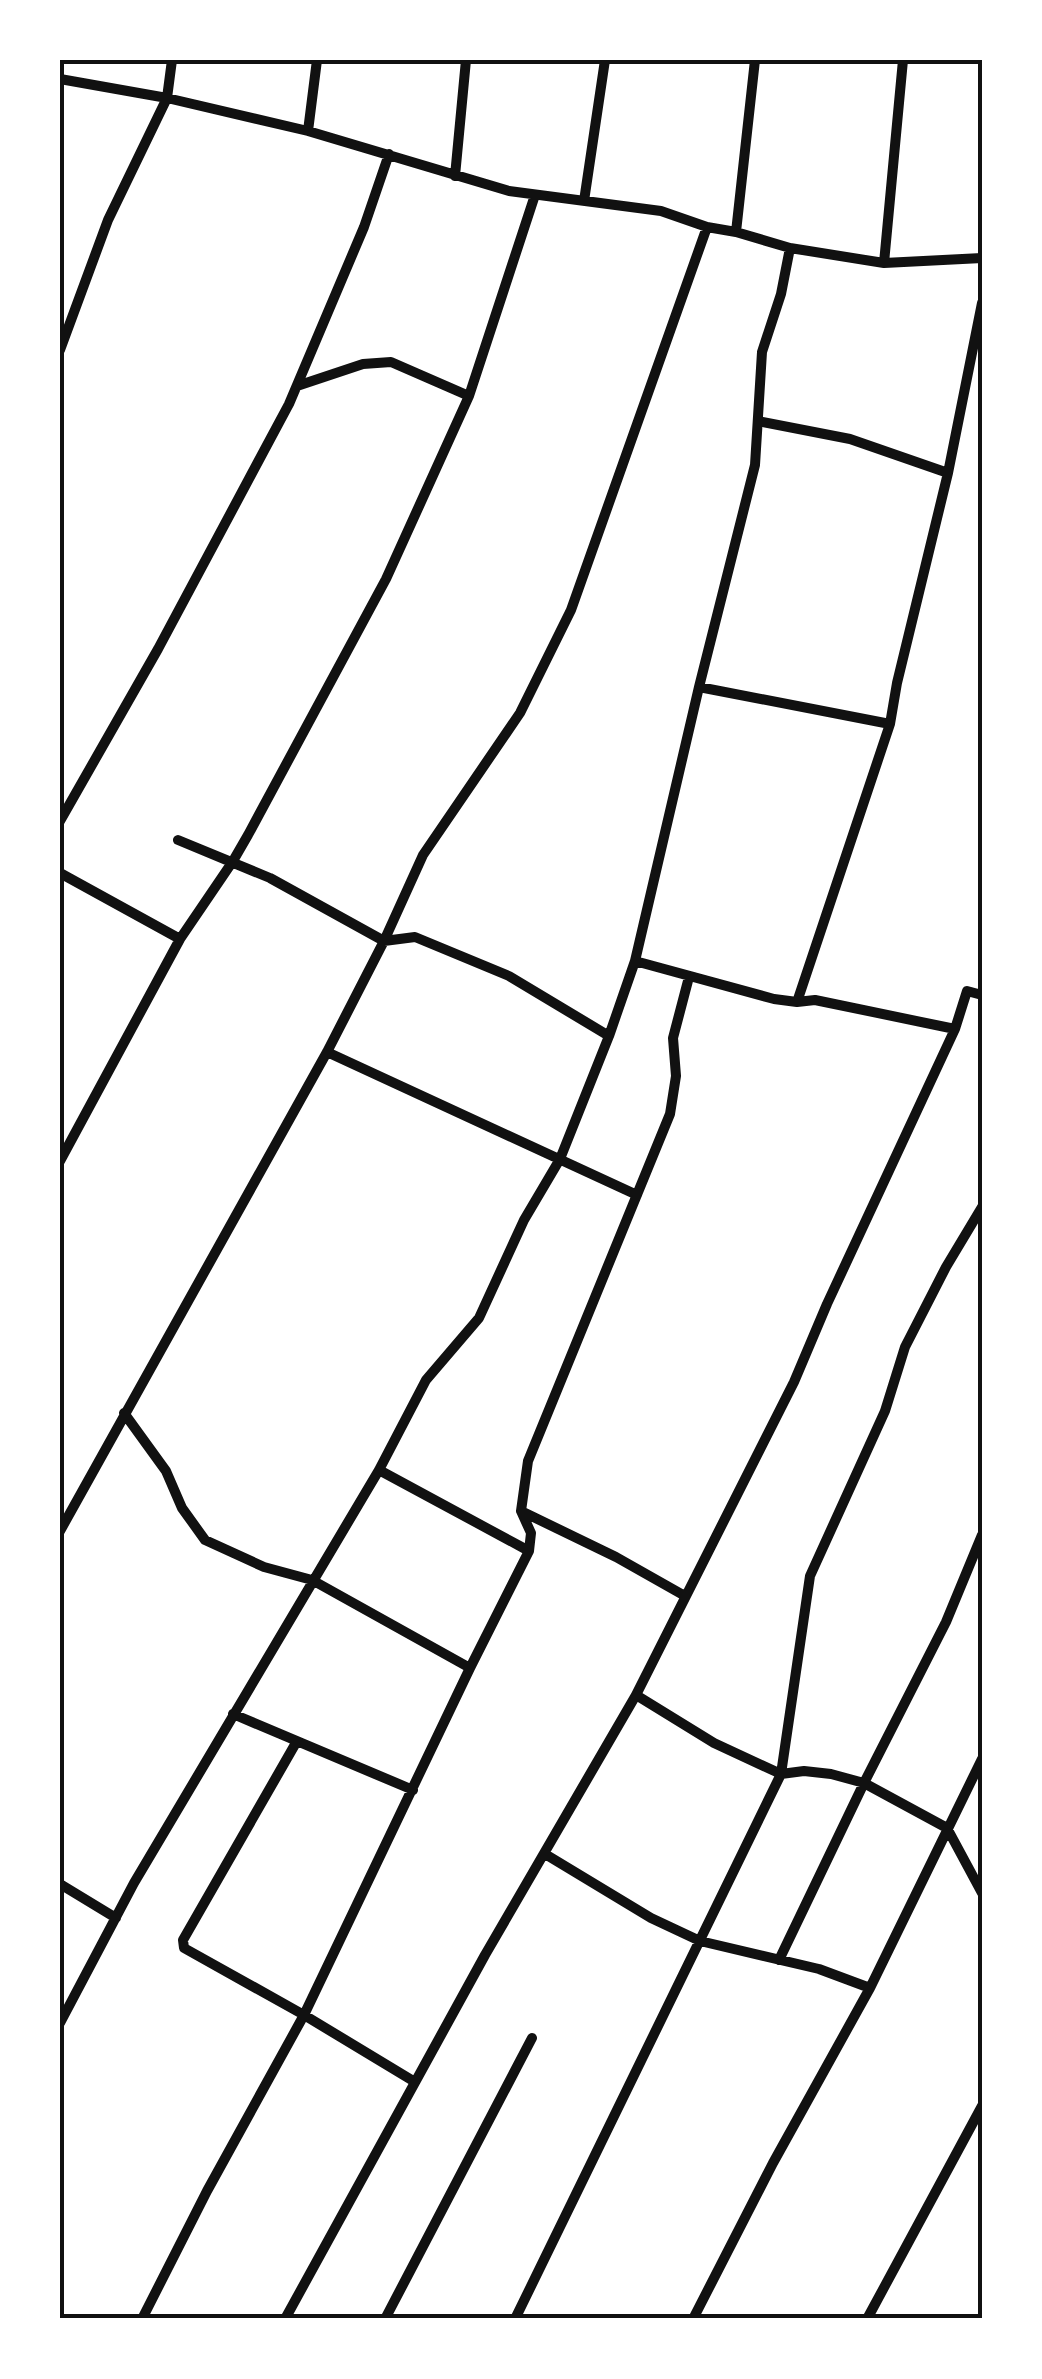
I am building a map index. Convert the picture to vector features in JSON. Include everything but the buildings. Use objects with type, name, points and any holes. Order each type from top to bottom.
[{"type":"street","points":[[60,350],[108,220],[167,98],[172,60]]},
{"type":"street","points":[[308,130],[317,60]]},
{"type":"street","points":[[454,176],[466,60]]},
{"type":"street","points":[[584,201],[604,60]]},
{"type":"street","points":[[736,232],[755,60]]},
{"type":"street","points":[[884,263],[903,60]]},
{"type":"street","points":[[60,79],[308,130],[509,191],[661,212],[790,248],[884,263],[982,258]]},
{"type":"street","points":[[60,820],[158,649],[297,386],[364,227],[389,154]]},
{"type":"street","points":[[60,1161],[180,939],[234,861],[386,579],[469,396],[535,195]]},
{"type":"street","points":[[60,1532],[327,1052],[384,941],[422,855],[520,713],[571,610],[708,227]]},
{"type":"street","points":[[60,2024],[116,1918],[379,1470],[426,1380],[479,1318],[524,1220],[560,1159],[635,962],[756,466],[762,352],[781,294],[790,248]]},
{"type":"street","points":[[797,1002],[890,724],[948,474],[982,303]]},
{"type":"street","points":[[297,386],[363,364],[391,362],[469,396]]},
{"type":"street","points":[[758,420],[850,439],[948,474]]},
{"type":"street","points":[[699,688],[890,724]]},
{"type":"street","points":[[178,840],[270,878],[384,941],[414,937],[509,976],[609,1036]]},
{"type":"street","points":[[60,873],[180,939]]},
{"type":"street","points":[[635,962],[758,995],[797,1002],[816,1000],[954,1029]]},
{"type":"street","points":[[142,2319],[304,2015],[529,1551],[531,1533],[521,1511],[528,1461],[670,1114],[676,1076],[674,1038],[689,977]]},
{"type":"street","points":[[286,2319],[485,1954],[636,1695],[794,1382],[954,1029],[967,991],[982,995]]},
{"type":"street","points":[[327,1052],[637,1195]]},
{"type":"street","points":[[515,2319],[781,1774],[810,1576],[884,1411],[905,1348],[946,1267],[982,1208]]},
{"type":"street","points":[[124,1412],[166,1472],[182,1508],[205,1540],[264,1567],[312,1580],[470,1668]]},
{"type":"street","points":[[379,1470],[529,1551]]},
{"type":"street","points":[[521,1511],[685,1596]]},
{"type":"street","points":[[779,1960],[946,1622],[982,1536]]},
{"type":"street","points":[[636,1695],[714,1743],[781,1774],[804,1770],[864,1784],[947,1828],[982,1893]]},
{"type":"street","points":[[233,1714],[413,1790]]},
{"type":"street","points":[[296,1741],[183,1940],[184,1948],[415,2082]]},
{"type":"street","points":[[693,2319],[870,1988],[982,1759]]},
{"type":"street","points":[[544,1854],[650,1918],[700,1941],[820,1969],[870,1988]]},
{"type":"street","points":[[60,1884],[116,1918]]},
{"type":"street","points":[[384,2319],[532,2038]]},
{"type":"street","points":[[867,2319],[982,2106]]}]
